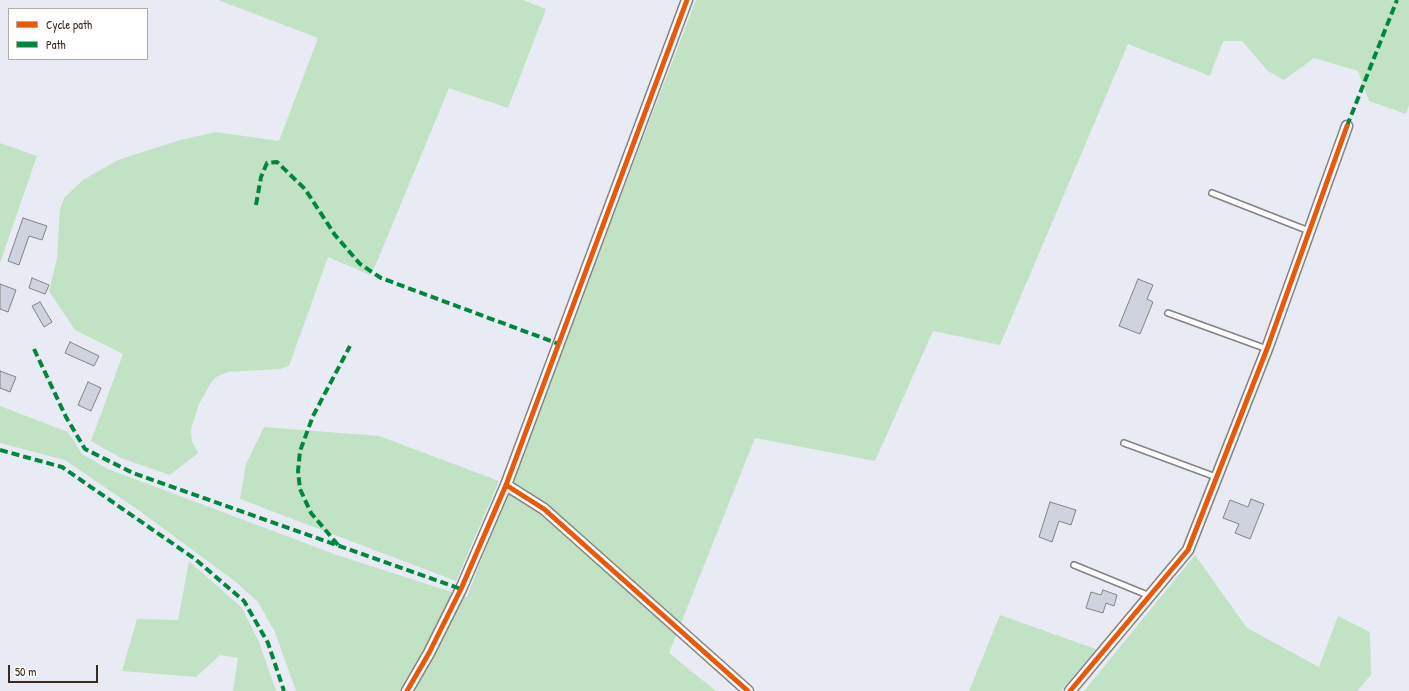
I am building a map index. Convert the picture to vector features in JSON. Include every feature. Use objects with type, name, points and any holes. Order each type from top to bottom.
[{"type":"street","points":[[407,691],[429,653],[461,589],[506,485],[687,0]]},
{"type":"street","points":[[1070,691],[1188,550],[1267,349],[1347,126]]},
{"type":"street","points":[[506,485],[544,509],[748,691]]},
{"type":"lane","points":[[1212,193],[1309,231]]},
{"type":"lane","points":[[1168,313],[1267,349]]},
{"type":"lane","points":[[1124,442],[1216,477]]},
{"type":"lane","points":[[1074,565],[1150,596]]},
{"type":"green space","points":[[218,0],[523,0],[546,9],[508,108],[449,88],[376,264],[370,275],[328,257],[289,366],[280,369],[228,372],[216,377],[212,381],[199,404],[191,429],[192,441],[198,453],[170,475],[121,458],[91,441],[123,354],[75,330],[49,291],[57,258],[60,209],[64,198],[83,180],[118,160],[177,141],[215,132],[279,141],[318,38]]},
{"type":"green space","points":[[696,0],[1409,0],[1409,105],[1406,114],[1369,101],[1358,71],[1314,58],[1284,80],[1268,71],[1242,41],[1223,41],[1210,76],[1128,44],[1000,345],[933,331],[875,461],[755,438],[669,653],[716,691],[296,691],[275,632],[258,602],[236,582],[141,512],[65,460],[0,443],[0,406],[68,432],[82,454],[108,469],[337,555],[467,597]]},
{"type":"green space","points":[[0,143],[37,156],[0,263]]},
{"type":"green space","points":[[264,427],[379,436],[499,481],[456,581],[240,499],[246,464]]},
{"type":"green space","points":[[1195,555],[1247,628],[1319,667],[1338,616],[1370,632],[1371,675],[1357,691],[1084,691]]},
{"type":"green space","points":[[189,561],[242,608],[259,642],[276,691],[233,691],[238,658],[220,655],[196,677],[122,671],[137,619],[178,620]]},
{"type":"green space","points":[[1000,615],[1096,649],[1061,691],[969,691]]},
{"type":"building","points":[[23,218],[47,226],[42,240],[29,236],[19,265],[8,261]]},
{"type":"building","points":[[32,278],[49,285],[45,294],[29,288]]},
{"type":"building","points":[[1138,279],[1153,285],[1147,299],[1153,302],[1140,334],[1119,326]]},
{"type":"building","points":[[0,284],[16,290],[8,312],[0,309]]},
{"type":"building","points":[[40,302],[52,322],[44,327],[32,306]]},
{"type":"building","points":[[70,342],[99,356],[94,366],[65,353]]},
{"type":"building","points":[[0,371],[16,377],[10,392],[0,388]]},
{"type":"building","points":[[88,382],[101,388],[91,411],[78,405]]},
{"type":"building","points":[[1251,499],[1264,504],[1250,539],[1235,533],[1239,524],[1223,518],[1230,500],[1248,507]]},
{"type":"building","points":[[1050,502],[1076,510],[1071,525],[1059,521],[1052,542],[1039,537]]},
{"type":"building","points":[[1103,590],[1117,595],[1114,606],[1106,603],[1103,613],[1086,608],[1091,592],[1101,595]]},
{"type":"marked path","points":[[1347,126],[1397,0]]},
{"type":"marked path","points":[[256,205],[261,177],[267,163],[277,162],[305,189],[335,235],[360,264],[381,278],[559,344]]},
{"type":"marked path","points":[[338,545],[311,513],[300,489],[298,471],[300,451],[313,416],[350,346]]},
{"type":"marked path","points":[[34,349],[66,417],[85,449],[133,473],[461,589]]},
{"type":"marked path","points":[[0,450],[62,467],[195,559],[244,601],[268,643],[284,691]]},
{"type":"cycle path","points":[[407,691],[429,653],[461,589],[506,485],[687,0]]},
{"type":"cycle path","points":[[1070,691],[1188,550],[1267,349],[1347,126]]},
{"type":"cycle path","points":[[506,485],[544,509],[748,691]]}]
